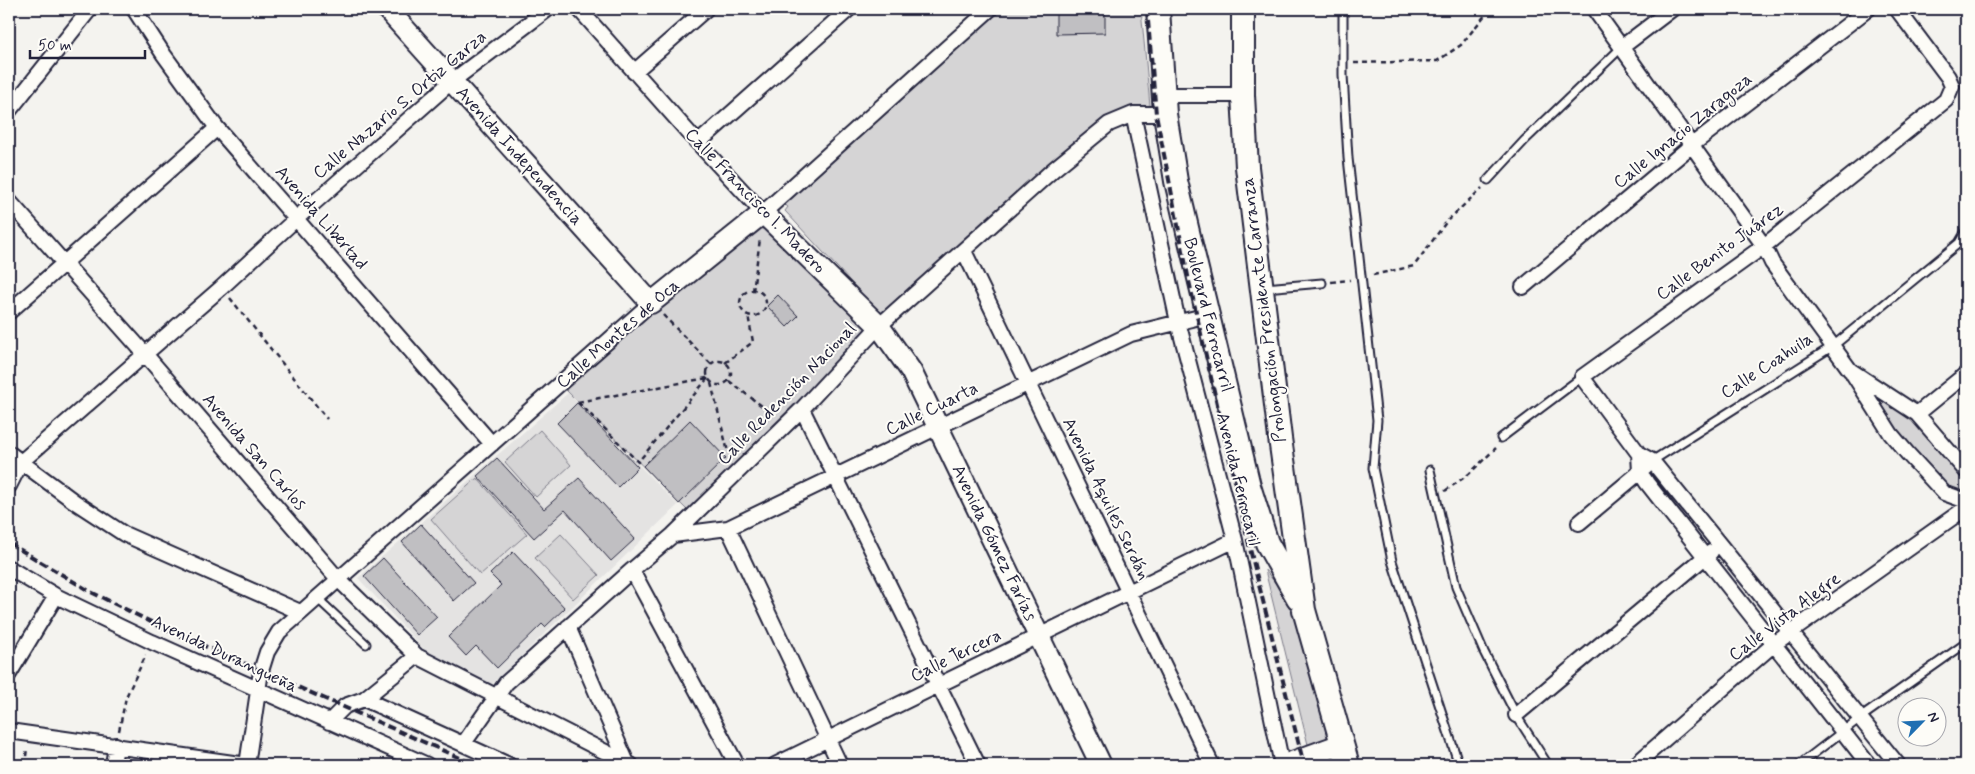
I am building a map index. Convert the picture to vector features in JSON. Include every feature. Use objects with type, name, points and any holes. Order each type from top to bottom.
[{"type":"main road","name":"Avenida Independencia","points":[[387,9],[651,303]]},
{"type":"main road","name":"Boulevard Ferrocarril","points":[[1158,9],[1163,105],[1176,181],[1249,486],[1267,543],[1304,610]]},
{"type":"main road","name":"Prolongación Presidente Carranza","points":[[1243,9],[1243,95],[1247,166],[1280,438],[1304,610]]},
{"type":"main road","name":"Calle Montes de Oca","points":[[651,303],[763,213]]},
{"type":"main road","name":"Calle Francisco I. Madero","points":[[763,213],[879,326]]},
{"type":"main road","name":"Avenida Gómez Farías","points":[[879,326],[896,347],[911,371],[1101,765]]},
{"type":"main road","points":[[1283,765],[1345,755],[1304,610]]},
{"type":"street","points":[[9,111],[90,9]]},
{"type":"street","name":"Avenida Libertad","points":[[134,9],[164,55],[217,128],[492,444]]},
{"type":"street","name":"Calle Nazario S. Ortiz Garza","points":[[21,462],[221,288],[297,218],[452,82],[548,9]]},
{"type":"street","name":"Calle Francisco I. Madero","points":[[579,9],[698,144],[763,213]]},
{"type":"street","points":[[634,72],[706,9]]},
{"type":"street","points":[[698,144],[849,9]]},
{"type":"street","name":"Calle Montes de Oca","points":[[763,213],[990,9]]},
{"type":"street","points":[[1594,9],[1764,246],[1772,263],[1850,370],[1891,434],[1944,493],[1966,500]]},
{"type":"street","points":[[1622,47],[1672,9]]},
{"type":"street","name":"Calle Ignacio Zaragoza","points":[[1523,287],[1692,145],[1868,9]]},
{"type":"street","name":"Calle Benito Juárez","points":[[1582,377],[1764,246],[1946,100],[1952,86],[1942,68],[1897,9]]},
{"type":"street","name":"Calle Redención Nacional","points":[[464,743],[506,683],[568,626],[673,535],[802,409],[879,326],[1088,140],[1109,124],[1163,105],[1243,95]]},
{"type":"street","name":"Avenida Ferrocaril","points":[[1133,114],[1178,322],[1235,540],[1283,765]]},
{"type":"street","points":[[9,312],[217,128]]},
{"type":"street","name":"Avenida San Carlos","points":[[9,201],[145,354],[338,579],[417,656],[629,764]]},
{"type":"street","name":"Avenida Aquiles Serdán","points":[[964,251],[1212,765]]},
{"type":"street","name":"Calle Montes de Oca","points":[[259,691],[261,671],[267,652],[279,632],[651,303]]},
{"type":"street","name":"Calle Cuarta","points":[[673,535],[728,528],[1130,334],[1208,315]]},
{"type":"street","points":[[1850,370],[1917,414],[1966,471]]},
{"type":"street","points":[[1917,414],[1966,374]]},
{"type":"street","points":[[1582,377],[1639,454],[1652,461],[1898,765]]},
{"type":"street","points":[[802,409],[978,765]]},
{"type":"street","points":[[9,453],[75,502],[124,534],[300,612]]},
{"type":"street","points":[[1639,454],[1640,472],[1647,483],[1869,765]]},
{"type":"street","name":"Calle Coahuila","points":[[1579,523],[1652,461]]},
{"type":"street","points":[[9,486],[21,462]]},
{"type":"street","name":"Calle Vista Alegre","points":[[1635,765],[1774,644],[1966,508]]},
{"type":"street","points":[[728,528],[840,765]]},
{"type":"street","name":"Calle Tercera","points":[[775,765],[1235,540]]},
{"type":"street","points":[[1516,715],[1720,545]]},
{"type":"street","name":"Avenida Durangueña","points":[[9,568],[56,596],[152,642],[427,765]]},
{"type":"street","points":[[632,570],[737,765]]},
{"type":"street","points":[[9,674],[56,596]]},
{"type":"street","points":[[568,626],[629,764]]},
{"type":"street","points":[[329,722],[345,706],[364,699],[417,656]]},
{"type":"street","points":[[9,731],[247,765],[259,691]]},
{"type":"street","points":[[364,699],[510,765]]},
{"type":"street","points":[[113,765],[116,745]]},
{"type":"lane","points":[[1343,9],[1343,64],[1348,158],[1377,420],[1373,468],[1392,561],[1459,765]]},
{"type":"lane","points":[[1488,180],[1525,140],[1622,47]]},
{"type":"lane","name":"Calle Coahuila","points":[[1652,461],[1833,346],[1959,243],[1966,231]]},
{"type":"lane","points":[[1261,288],[1322,284]]},
{"type":"lane","name":"Calle Benito Juárez","points":[[1500,438],[1582,377]]},
{"type":"lane","points":[[1430,470],[1456,587],[1484,652],[1516,715],[1548,765]]},
{"type":"lane","points":[[317,598],[366,644]]},
{"type":"lane","points":[[1799,765],[1860,718],[1966,643]]},
{"type":"path","points":[[1343,64],[1436,60],[1461,46],[1490,9]]},
{"type":"path","points":[[1322,284],[1360,279],[1414,266],[1448,222],[1482,189],[1488,180]]},
{"type":"path","points":[[753,291],[763,213]]},
{"type":"path","points":[[221,288],[327,419]]},
{"type":"path","points":[[725,363],[753,342],[748,315],[742,310],[741,301],[745,294],[753,291],[763,296],[765,308],[760,314],[748,315]]},
{"type":"path","points":[[651,303],[711,364]]},
{"type":"path","points":[[710,380],[638,462],[578,402],[710,380],[718,385],[728,380],[730,369],[725,363],[718,361],[711,364],[708,371],[710,380],[728,452]]},
{"type":"path","points":[[728,380],[771,412]]},
{"type":"path","points":[[1436,498],[1470,474],[1497,447],[1500,438]]},
{"type":"path","points":[[116,745],[126,697],[152,642]]},
{"type":"path","points":[[1425,765],[1456,757]]},
{"type":"shaded area","points":[[997,9],[1141,9],[1150,106],[1115,114],[887,321],[785,211],[788,207],[782,202]]},
{"type":"shaded area","points":[[763,218],[875,326],[690,513],[563,387]]},
{"type":"shaded area","points":[[1867,387],[1916,415],[1966,474],[1966,498],[1946,491],[1892,433]]},
{"type":"shaded area","points":[[568,393],[678,505],[490,686],[424,649],[358,578]]},
{"type":"shaded area","points":[[540,430],[571,465],[536,497],[505,462]]},
{"type":"shaded area","points":[[477,478],[527,534],[480,575],[431,519]]},
{"type":"shaded area","points":[[561,534],[599,575],[573,599],[535,558]]},
{"type":"shaded area","points":[[1265,570],[1297,610],[1343,765],[1313,765]]},
{"type":"building","points":[[1056,9],[1105,9],[1105,33],[1056,34]]},
{"type":"building","points":[[778,295],[798,316],[787,327],[767,306]]},
{"type":"building","points":[[577,403],[638,467],[618,487],[557,423]]},
{"type":"building","points":[[690,420],[726,458],[679,504],[643,466]]},
{"type":"building","points":[[497,458],[544,509],[579,478],[635,539],[611,561],[565,510],[534,538],[477,476]]},
{"type":"building","points":[[421,524],[474,583],[454,601],[402,542]]},
{"type":"building","points":[[513,552],[565,608],[545,627],[542,624],[497,668],[476,646],[466,656],[448,637],[501,585],[490,574]]},
{"type":"building","points":[[383,558],[437,617],[417,635],[364,576]]},
{"type":"railway","points":[[1147,9],[1156,114],[1189,281],[1250,549],[1304,765]]},
{"type":"railway","points":[[9,543],[91,592],[161,627],[476,765]]}]
